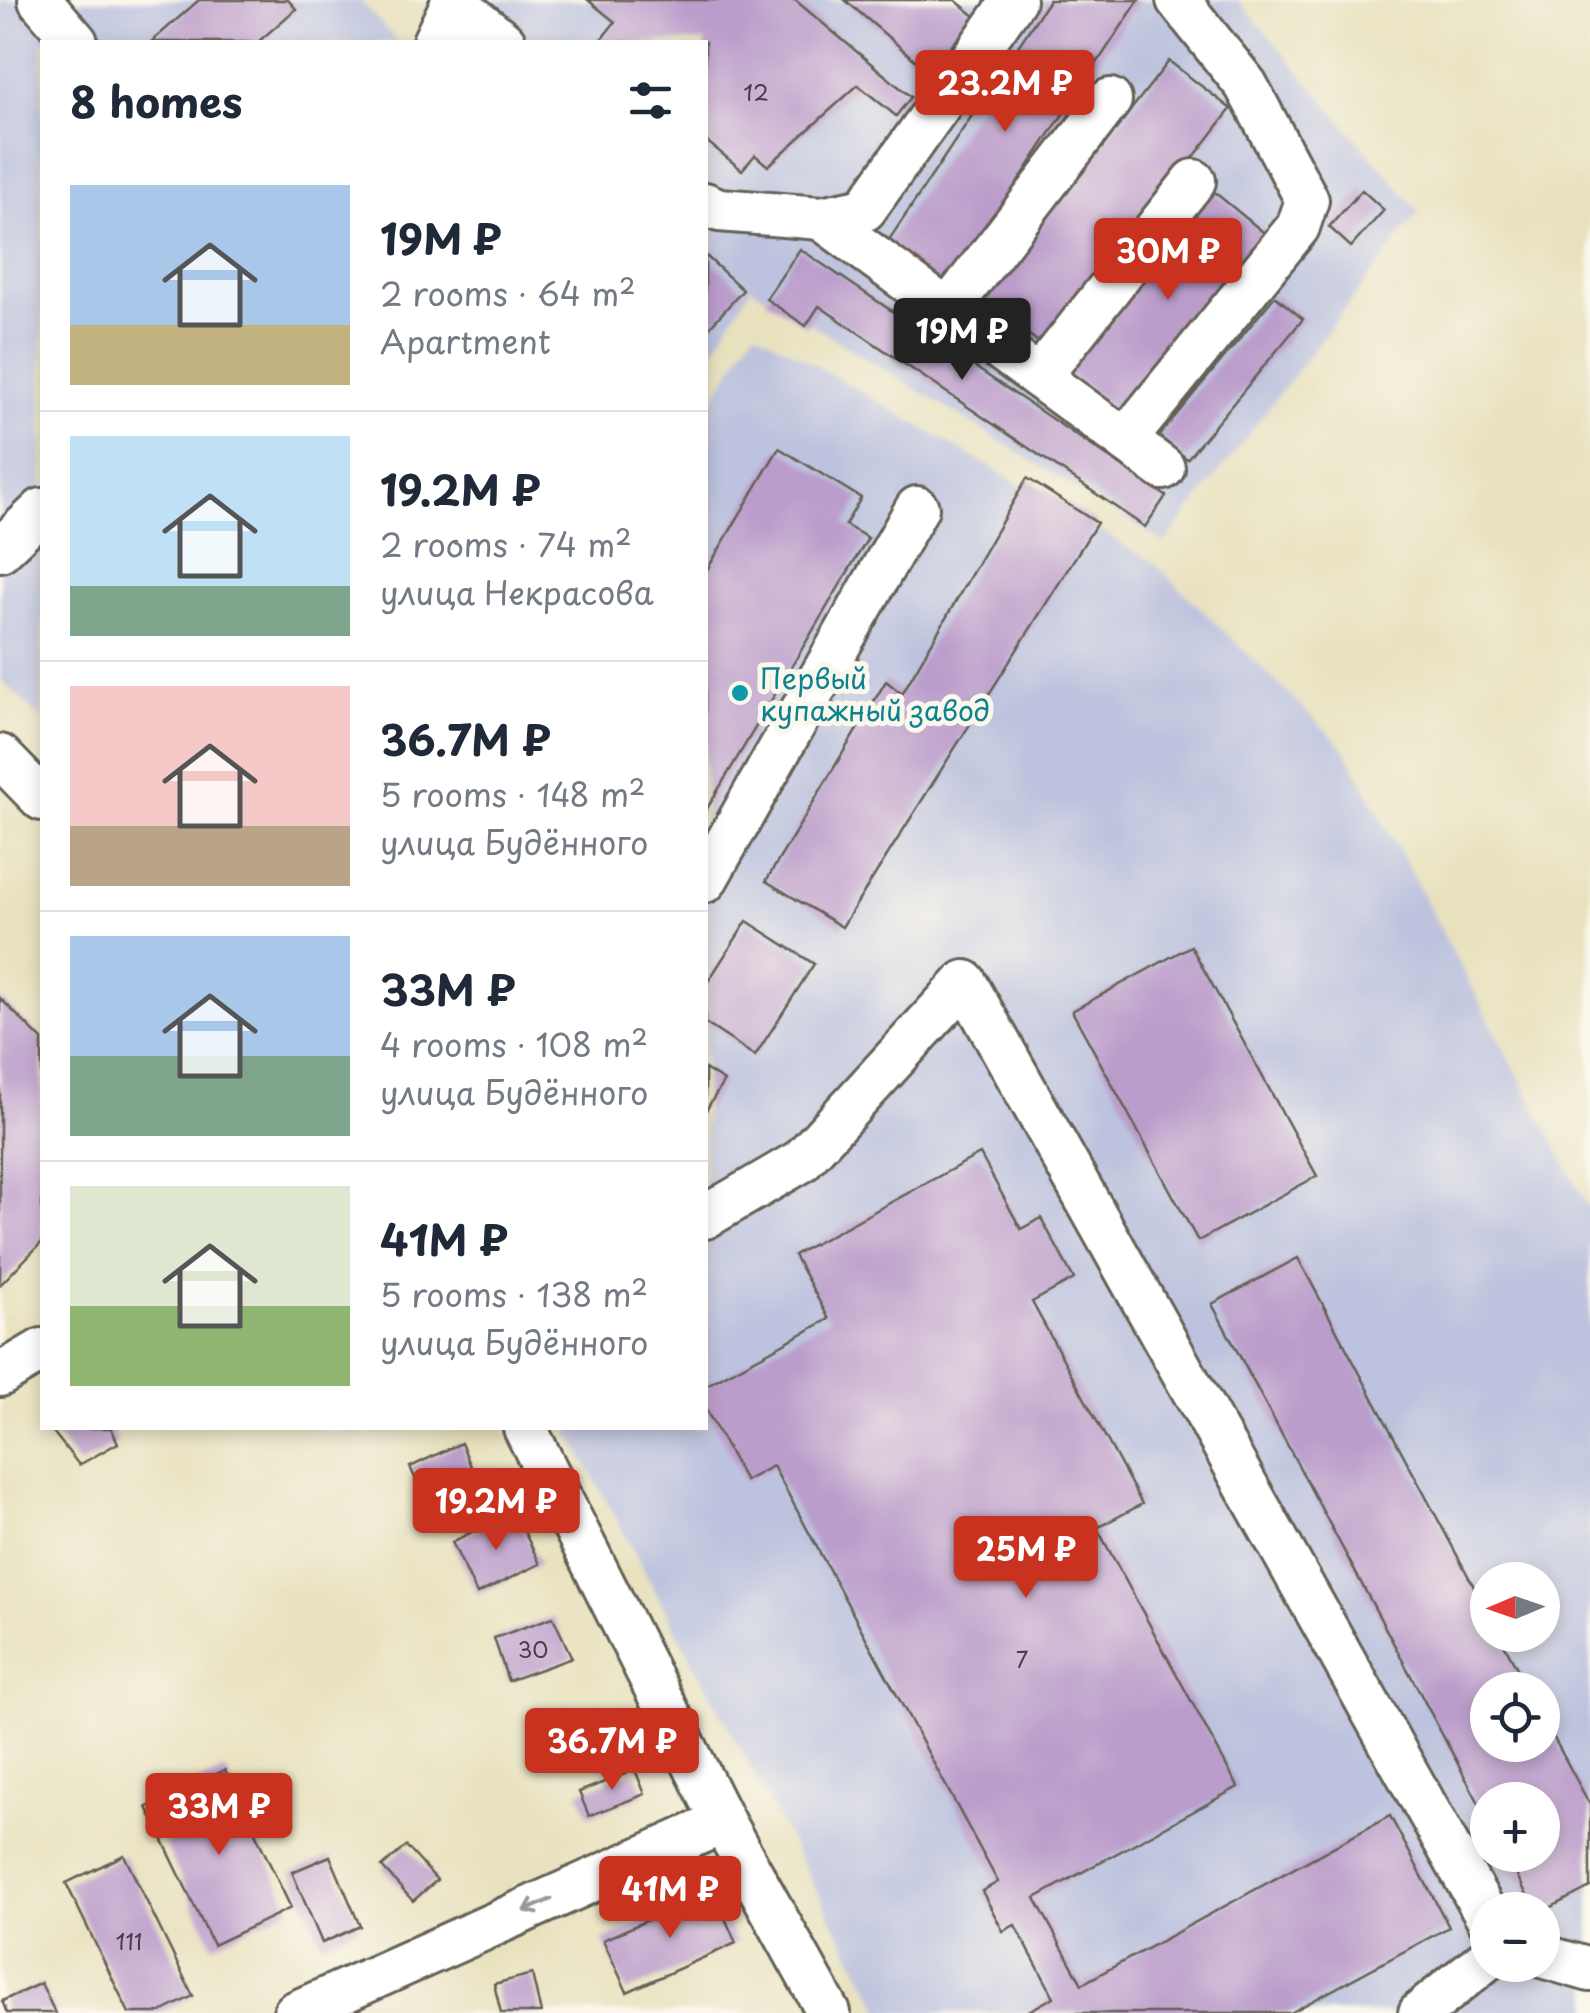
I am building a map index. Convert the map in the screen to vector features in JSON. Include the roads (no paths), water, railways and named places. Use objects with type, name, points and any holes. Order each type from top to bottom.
[{"type":"street","points":[[40,0],[74,40]]},
{"type":"street","points":[[1125,440],[1298,228],[1307,200],[1246,85],[1178,0]]},
{"type":"street","points":[[435,40],[454,1],[502,40]]},
{"type":"street","points":[[708,205],[718,210],[821,218],[864,209],[1002,4]]},
{"type":"street","points":[[948,310],[1110,100]]},
{"type":"street","points":[[1040,377],[1194,181]]},
{"type":"street","points":[[821,218],[1163,468]]},
{"type":"street","points":[[708,876],[917,508]]},
{"type":"street","points":[[0,550],[40,512]]},
{"type":"street","points":[[0,756],[40,797]]},
{"type":"street","points":[[708,1215],[801,1161],[965,982],[1473,1892]]},
{"type":"street","points":[[0,1374],[40,1351]]},
{"type":"street","points":[[526,1430],[723,1822],[829,2013]]},
{"type":"street","points":[[295,2013],[723,1822]]},
{"type":"street","points":[[1560,1961],[1590,1970]]},
{"type":"street","points":[[1420,2013],[1470,1973]]},
{"type":"place","name":"Первый купажный завод","points":[[740,693]]}]
